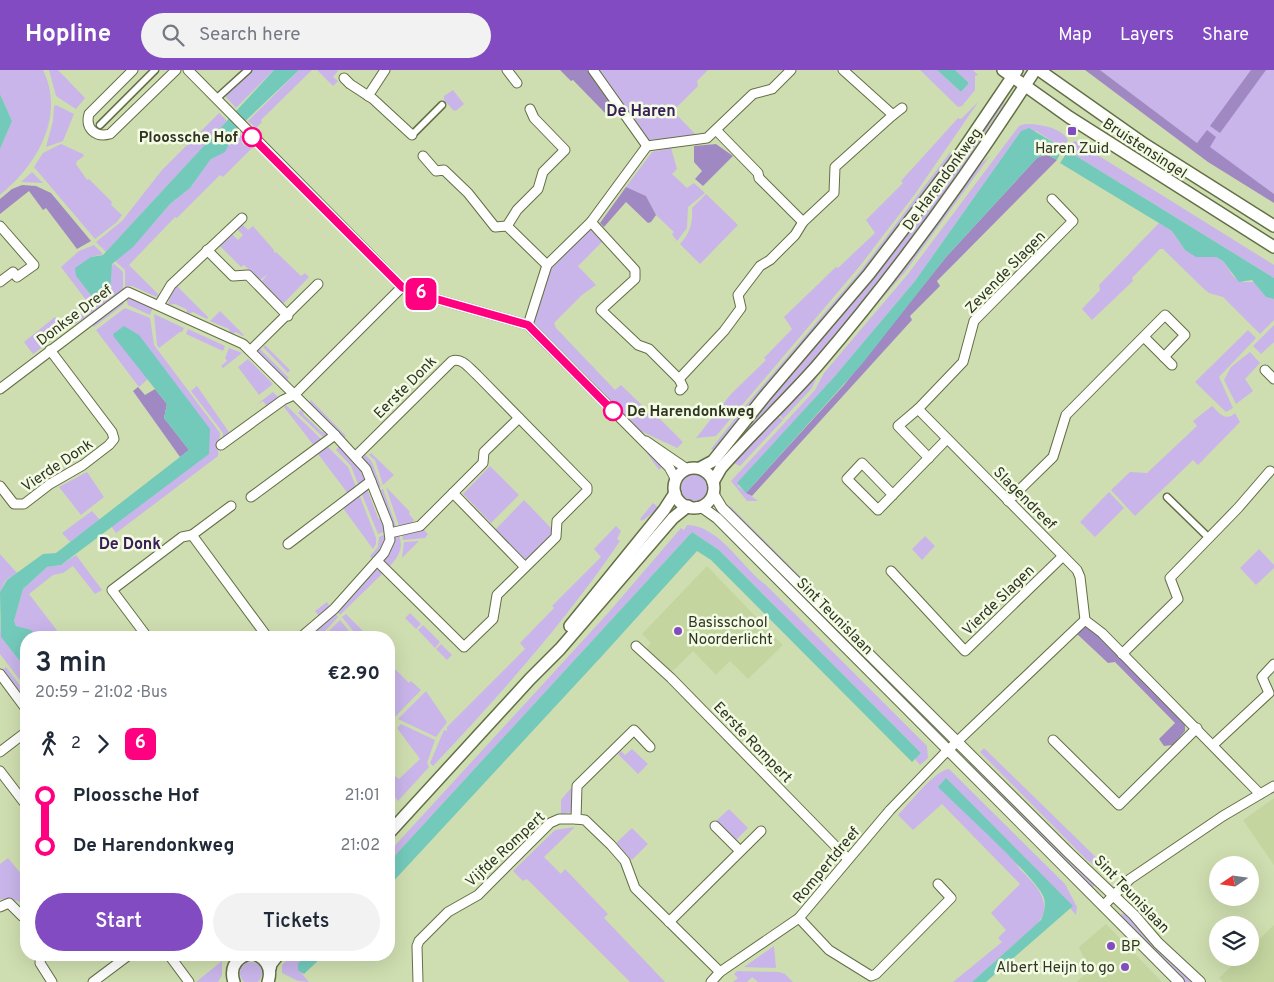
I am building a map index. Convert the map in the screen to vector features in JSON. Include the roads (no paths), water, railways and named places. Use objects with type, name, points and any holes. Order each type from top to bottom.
[{"type":"main road","name":"De Harendonkweg","points":[[713,488],[714,477],[816,366],[881,287],[952,194],[1034,70]]},
{"type":"main road","name":"Bruistensingel","points":[[1039,70],[1151,149],[1274,226]]},
{"type":"main road","name":"De Harendonkweg","points":[[700,468],[714,461],[765,396],[869,274],[954,163],[1011,72]]},
{"type":"main road","name":"Bruistensingel","points":[[1011,72],[1024,86],[1069,117],[1274,246]]},
{"type":"main road","points":[[395,826],[530,679],[560,649],[673,518],[693,507],[706,504],[713,488],[708,474],[700,468],[687,469],[680,474],[676,480],[675,493],[664,510],[530,679]]},
{"type":"main road","points":[[675,493],[680,501],[693,507]]},
{"type":"main road","points":[[232,961],[233,981]]},
{"type":"main road","points":[[264,961],[267,963],[269,978]]},
{"type":"main road","points":[[269,978],[276,961]]},
{"type":"street","points":[[133,70],[89,114],[88,125],[94,133],[104,136],[110,134],[176,70]]},
{"type":"street","points":[[100,125],[154,70]]},
{"type":"street","points":[[188,70],[402,287],[415,293],[528,325],[669,467],[676,480]]},
{"type":"street","points":[[216,99],[248,70]]},
{"type":"street","points":[[368,96],[385,70]]},
{"type":"street","points":[[507,70],[517,83]]},
{"type":"street","points":[[593,70],[647,146]]},
{"type":"street","points":[[528,325],[548,265],[591,222],[647,146],[708,138],[752,94],[772,89],[791,70]]},
{"type":"street","points":[[843,70],[893,115]]},
{"type":"street","points":[[344,78],[368,96],[412,135],[442,105]]},
{"type":"street","points":[[679,379],[724,331],[741,308],[738,295],[760,266],[770,260],[795,235],[803,222],[834,194],[835,167],[902,108]]},
{"type":"street","points":[[507,226],[517,210],[538,189],[543,172],[565,150],[534,118],[530,109]]},
{"type":"street","points":[[716,130],[758,173],[759,178],[803,222]]},
{"type":"street","points":[[423,156],[436,171],[444,170],[468,193],[496,227],[507,226],[548,265]]},
{"type":"street","name":"Zevende Slagen","points":[[929,458],[898,426],[918,409],[963,362],[974,321],[1073,221],[1052,199]]},
{"type":"street","points":[[159,305],[171,285],[242,218]]},
{"type":"street","points":[[591,222],[635,270],[635,279],[601,310],[638,345],[649,349],[679,379],[683,387],[680,390]]},
{"type":"street","points":[[0,226],[34,266],[17,277],[13,272],[0,282]]},
{"type":"street","points":[[207,250],[233,276],[248,274],[288,316]]},
{"type":"street","points":[[251,350],[288,316],[318,284]]},
{"type":"street","points":[[221,445],[294,394],[402,287]]},
{"type":"street","name":"Donkse Dreef","points":[[0,389],[125,294],[132,293],[243,344],[251,350],[356,456],[371,482],[390,533]]},
{"type":"street","points":[[1008,501],[1053,457],[1066,415],[1165,315],[1185,335],[1164,357]]},
{"type":"street","points":[[1144,337],[1172,365]]},
{"type":"street","name":"Vierde Donk","points":[[0,486],[14,504],[20,505],[50,484],[84,465],[112,443],[112,432],[50,350]]},
{"type":"street","name":"Eerste Donk","points":[[356,456],[452,360],[456,359],[461,360],[587,487],[587,491],[557,521],[556,537],[497,595],[493,619],[464,647],[377,561]]},
{"type":"street","points":[[1265,370],[1274,379]]},
{"type":"street","name":"Slagendreef","points":[[918,409],[946,440],[1077,570],[1080,577],[1085,620]]},
{"type":"street","points":[[308,631],[334,609],[384,553],[390,533],[420,526],[482,463],[484,452],[519,418]]},
{"type":"street","points":[[251,498],[335,435]]},
{"type":"street","points":[[641,438],[687,469]]},
{"type":"street","points":[[894,495],[862,463],[847,479],[878,510],[894,495],[946,440]]},
{"type":"street","points":[[1122,654],[1178,599],[1170,578],[1270,471]]},
{"type":"street","points":[[288,544],[371,482]]},
{"type":"street","name":"Sint Teunislaan","points":[[713,488],[722,508],[1114,895],[1158,943],[1200,982]]},
{"type":"street","points":[[453,493],[525,567]]},
{"type":"street","points":[[1167,497],[1209,538]]},
{"type":"street","points":[[143,631],[112,590],[182,537],[192,535],[231,506]]},
{"type":"street","name":"Sint Teunislaan","points":[[693,507],[703,508],[717,518],[1178,982]]},
{"type":"street","points":[[192,535],[263,631]]},
{"type":"street","name":"Vierde Slagen","points":[[891,571],[965,651],[1063,556]]},
{"type":"street","points":[[948,750],[1085,620],[1197,728],[1260,794]]},
{"type":"street","name":"Eerste Rompert","points":[[636,646],[671,678],[848,859]]},
{"type":"street","points":[[1213,745],[1270,693],[1262,677],[1274,664]]},
{"type":"street","points":[[0,674],[20,701]]},
{"type":"street","points":[[1054,740],[1119,805],[1197,728]]},
{"type":"street","points":[[650,747],[634,730],[578,786],[576,819],[585,820],[625,861],[635,888],[720,972]]},
{"type":"street","points":[[0,752],[20,737]]},
{"type":"street","name":"Rompertdreef","points":[[711,982],[720,972],[799,918],[890,810],[948,750]]},
{"type":"street","points":[[0,771],[20,797]]},
{"type":"street","points":[[1104,906],[1130,880],[1228,814],[1274,786]]},
{"type":"street","name":"Vijfde Rompert","points":[[418,982],[417,946],[419,941],[448,912],[478,895],[550,823],[559,819],[576,819]]},
{"type":"street","points":[[715,826],[740,851]]},
{"type":"street","points":[[668,922],[760,831]]},
{"type":"street","points":[[799,918],[829,950],[872,979],[951,898],[938,884]]},
{"type":"street","points":[[0,908],[9,903],[20,914]]},
{"type":"street","points":[[40,961],[52,982]]},
{"type":"street","points":[[93,982],[121,961]]},
{"type":"street","points":[[174,961],[190,982]]},
{"type":"water","points":[[274,70],[299,70],[236,130],[225,152],[211,159],[190,188],[170,204],[133,247],[112,264],[110,293],[97,303],[76,276],[75,268],[91,257],[103,255]]},
{"type":"water","points":[[937,70],[955,70],[969,83],[961,92]]},
{"type":"water","points":[[0,94],[12,121],[0,149]]},
{"type":"water","points":[[1029,128],[1063,148],[1057,160],[1046,154],[1037,158],[946,257],[862,364],[746,493],[737,483],[835,376],[915,281],[1021,131]]},
{"type":"water","points":[[1068,151],[1274,278],[1274,299],[1266,297],[1252,280],[1239,282],[1223,261],[1216,257],[1196,257],[1185,250],[1172,231],[1060,163]]},
{"type":"water","points":[[124,326],[139,335],[210,429],[209,454],[61,565],[47,567],[23,589],[14,621],[16,626],[32,631],[20,631],[20,661],[1,637],[0,592],[7,580],[43,554],[56,553],[189,450],[164,418],[167,404],[113,334]]},
{"type":"water","points":[[692,532],[719,550],[921,753],[912,762],[711,560],[697,551],[395,880],[395,855]]},
{"type":"water","points":[[946,778],[1073,906],[986,982],[972,982],[1041,920],[1045,904],[1044,898],[1028,875],[938,787]]},
{"type":"water","points":[[300,961],[318,961],[304,974],[298,970],[298,964]]},
{"type":"place","name":"Haren Zuid","points":[[1072,131]]},
{"type":"place","name":"Ploossche Hof","points":[[252,137]]},
{"type":"place","name":"De Harendonkweg","points":[[613,411]]},
{"type":"place","name":"Basisschool Noorderlicht","points":[[678,631]]},
{"type":"place","name":"BP","points":[[1111,946]]},
{"type":"place","name":"Albert Heijn to go","points":[[1125,967]]},
{"type":"district","name":"De Haren","points":[[641,110]]},
{"type":"district","name":"De Donk","points":[[130,543]]}]
